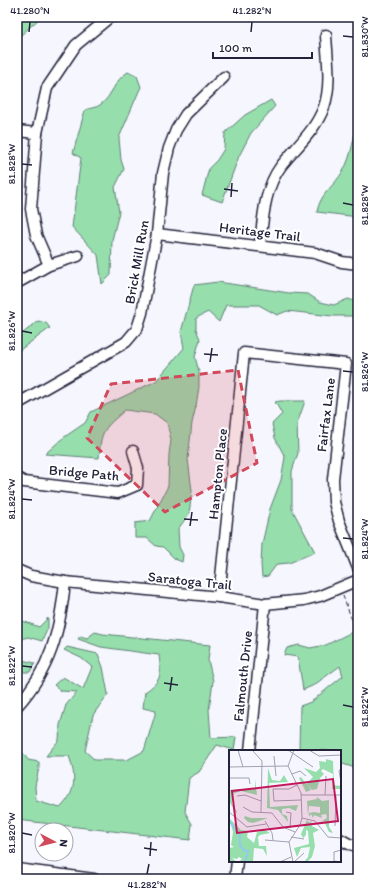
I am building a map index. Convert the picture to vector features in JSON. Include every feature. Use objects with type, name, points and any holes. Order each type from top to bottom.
[{"type":"street","points":[[50,265],[36,235],[31,209],[37,133],[47,88],[76,45],[110,17]]},
{"type":"street","points":[[260,245],[265,205],[270,186],[280,167],[304,140],[317,121],[324,106],[328,80],[326,34]]},
{"type":"street","name":"Brick Mill Run","points":[[17,404],[126,342],[137,329],[142,313],[157,234],[163,172],[169,148],[176,130],[186,114],[224,77]]},
{"type":"street","points":[[17,131],[37,133]]},
{"type":"street","name":"Heritage Trail","points":[[157,234],[260,245],[315,253],[342,262],[358,264]]},
{"type":"street","points":[[17,283],[50,265],[78,256]]},
{"type":"street","name":"Fairfax Lane","points":[[244,353],[346,364],[333,479],[334,502],[339,521],[358,568]]},
{"type":"street","name":"Hampton Place","points":[[219,597],[244,353]]},
{"type":"street","name":"Bridge Path","points":[[17,478],[24,482],[118,493],[137,485],[138,468],[133,451]]},
{"type":"street","name":"Saratoga Trail","points":[[17,570],[31,576],[65,582],[219,597],[265,604],[304,600],[340,588],[358,580]]},
{"type":"street","points":[[17,706],[34,685],[52,651],[57,635],[65,582]]},
{"type":"street","name":"Falmouth Drive","points":[[250,750],[265,604]]},
{"type":"street","points":[[341,839],[349,844],[358,846]]},
{"type":"street","points":[[235,879],[237,862]]},
{"type":"street","points":[[17,869],[94,879]]},
{"type":"path","points":[[340,588],[358,636]]},
{"type":"highlighted area","points":[[238,370],[257,463],[165,512],[87,438],[111,384]]},
{"type":"green space","points":[[17,17],[41,17],[20,36],[17,47]]},
{"type":"green space","points":[[128,72],[137,76],[141,87],[119,138],[121,160],[124,169],[115,187],[119,212],[112,240],[111,275],[102,284],[98,255],[72,227],[81,158],[73,153],[85,110],[98,106],[104,101],[119,80]]},
{"type":"green space","points":[[271,100],[275,106],[251,133],[239,156],[222,202],[202,195],[209,168],[217,160],[224,149],[225,133],[245,115]]},
{"type":"green space","points":[[358,118],[358,217],[317,212],[324,195],[339,177],[346,165],[351,152]]},
{"type":"green space","points":[[218,282],[289,293],[308,294],[320,302],[334,305],[348,299],[358,302],[358,316],[333,316],[287,311],[277,315],[259,305],[226,305],[219,322],[208,312],[196,318],[196,329],[200,339],[195,357],[199,372],[199,387],[192,423],[188,459],[192,491],[189,514],[178,529],[179,547],[183,555],[182,562],[175,559],[163,547],[156,546],[147,538],[135,538],[135,523],[150,521],[168,486],[171,440],[167,423],[155,414],[125,410],[112,421],[105,430],[101,441],[99,458],[45,454],[63,438],[85,423],[91,412],[156,381],[184,348],[181,332],[194,285]]},
{"type":"green space","points":[[38,321],[46,323],[50,328],[17,352],[17,338]]},
{"type":"green space","points":[[305,401],[297,424],[298,453],[292,471],[292,509],[315,552],[289,563],[277,564],[268,576],[262,577],[262,544],[270,509],[281,480],[285,457],[275,438],[272,424],[282,414],[275,402]]},
{"type":"green space","points":[[48,618],[48,628],[42,641],[28,637],[17,640],[17,619],[39,627]]},
{"type":"green space","points":[[358,629],[358,769],[341,763],[341,750],[299,750],[300,706],[311,702],[343,676],[340,666],[314,685],[303,690],[298,657],[284,655],[287,648],[299,645],[310,648],[326,645]]},
{"type":"green space","points":[[95,632],[210,645],[208,660],[213,681],[209,710],[211,738],[236,737],[234,750],[217,745],[199,772],[189,778],[185,812],[192,824],[190,840],[74,827],[74,822],[34,822],[17,820],[17,745],[28,760],[39,762],[35,786],[36,801],[60,808],[70,796],[74,784],[73,770],[69,756],[46,756],[59,740],[60,725],[66,705],[77,692],[61,691],[54,685],[63,677],[83,689],[92,667],[81,658],[64,650],[67,647],[98,654],[103,667],[108,694],[93,715],[85,751],[95,760],[127,760],[144,751],[156,711],[143,708],[145,692],[155,684],[160,676],[159,655],[101,647],[78,639],[80,636],[87,638]]},
{"type":"green space","points":[[17,659],[35,663],[30,672],[24,672],[17,667]]}]
